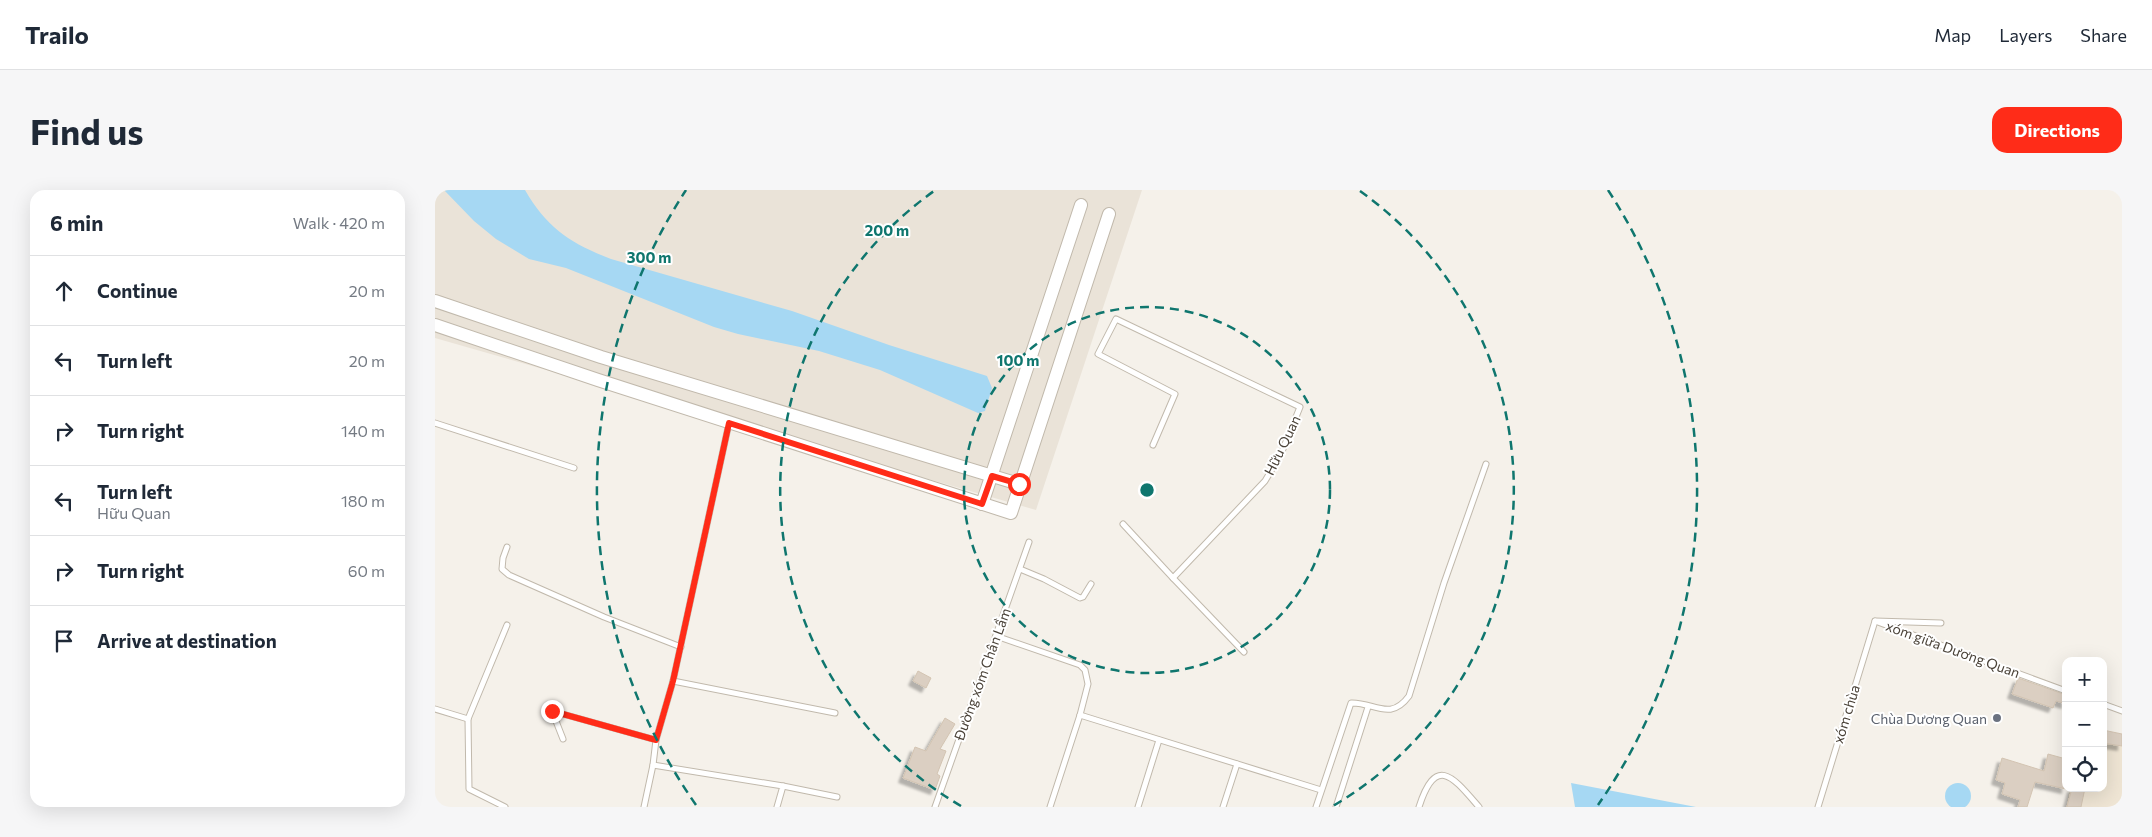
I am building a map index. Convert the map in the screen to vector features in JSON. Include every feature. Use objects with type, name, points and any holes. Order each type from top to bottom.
[{"type":"street","points":[[982,504],[1081,205]]},
{"type":"street","points":[[435,325],[1011,514],[1019,484],[1109,214]]},
{"type":"street","points":[[435,301],[601,357],[1019,484]]},
{"type":"lane","name":"Hữu Quan","points":[[1153,445],[1175,394],[1098,354],[1116,320],[1300,407],[1281,454],[1265,481],[1173,578]]},
{"type":"lane","points":[[435,422],[574,468]]},
{"type":"lane","points":[[644,807],[656,740],[681,647],[729,423]]},
{"type":"lane","points":[[1315,807],[1349,706],[1353,703],[1369,707],[1394,709],[1402,705],[1409,696],[1444,583],[1486,464]]},
{"type":"lane","points":[[1123,524],[1244,652]]},
{"type":"lane","name":"Đường xóm Chân Lầm","points":[[935,807],[1029,542]]},
{"type":"lane","points":[[507,546],[502,569],[509,575],[604,617],[681,647]]},
{"type":"lane","points":[[1020,569],[1080,598],[1083,597],[1091,584]]},
{"type":"lane","name":"xóm giữa Dương Quan","points":[[1875,621],[1941,623]]},
{"type":"lane","name":"xóm giữa Dương Quan","points":[[1875,621],[2062,689]]},
{"type":"lane","name":"xóm chùa","points":[[1818,807],[1875,621]]},
{"type":"lane","points":[[505,807],[469,790],[468,719],[507,626]]},
{"type":"lane","points":[[996,636],[1080,665],[1085,670],[1088,684],[1080,715],[1050,807]]},
{"type":"lane","points":[[673,681],[835,713]]},
{"type":"lane","points":[[2107,705],[2122,711]]},
{"type":"lane","points":[[1336,807],[1369,707]]},
{"type":"lane","points":[[435,709],[468,719]]},
{"type":"lane","points":[[563,739],[552,711],[656,740]]},
{"type":"lane","points":[[1080,715],[1321,790]]},
{"type":"lane","points":[[1138,807],[1159,740]]},
{"type":"lane","points":[[1223,807],[1237,764]]},
{"type":"lane","points":[[653,765],[783,786],[837,797]]},
{"type":"lane","points":[[1419,807],[1425,788],[1431,779],[1440,776],[1456,781],[1479,807]]},
{"type":"lane","points":[[777,807],[783,786]]},
{"type":"shaded area","points":[[435,190],[1142,190],[1036,510],[435,338]]},
{"type":"shaded area","points":[[2107,736],[2122,739],[2122,807],[2066,807],[2069,792],[2107,792]]},
{"type":"water","points":[[444,190],[525,190],[542,215],[561,233],[596,253],[792,311],[889,345],[987,376],[992,388],[985,411],[978,413],[880,370],[819,351],[714,327],[566,268],[529,259],[496,239],[474,221]]},
{"type":"water","points":[[1571,783],[1696,807],[1575,807]]},
{"type":"water","points":[[1958,783],[1967,787],[1971,796],[1967,805],[1958,809],[1949,805],[1945,796],[1949,787]]},
{"type":"building","points":[[918,671],[931,678],[926,688],[913,681]]},
{"type":"building","points":[[2018,678],[2062,694],[2062,703],[2056,701],[2053,708],[2012,694]]},
{"type":"building","points":[[945,718],[955,724],[940,749],[946,751],[937,774],[940,776],[935,790],[903,778],[915,747],[926,751]]},
{"type":"building","points":[[2107,731],[2122,734],[2122,746],[2107,744]]},
{"type":"building","points":[[2048,754],[2062,758],[2062,788],[2035,782],[2027,807],[2018,807],[2020,800],[2002,794],[2005,783],[1996,780],[2002,758],[2044,771]]},
{"type":"building","points":[[2071,792],[2084,792],[2081,807],[2067,807]]},
{"type":"place","name":"Chùa Dương Quan","points":[[1997,718]]},
{"type":"route","points":[[552,711],[656,740],[673,681],[729,423],[982,504],[992,476],[1019,484]]}]
